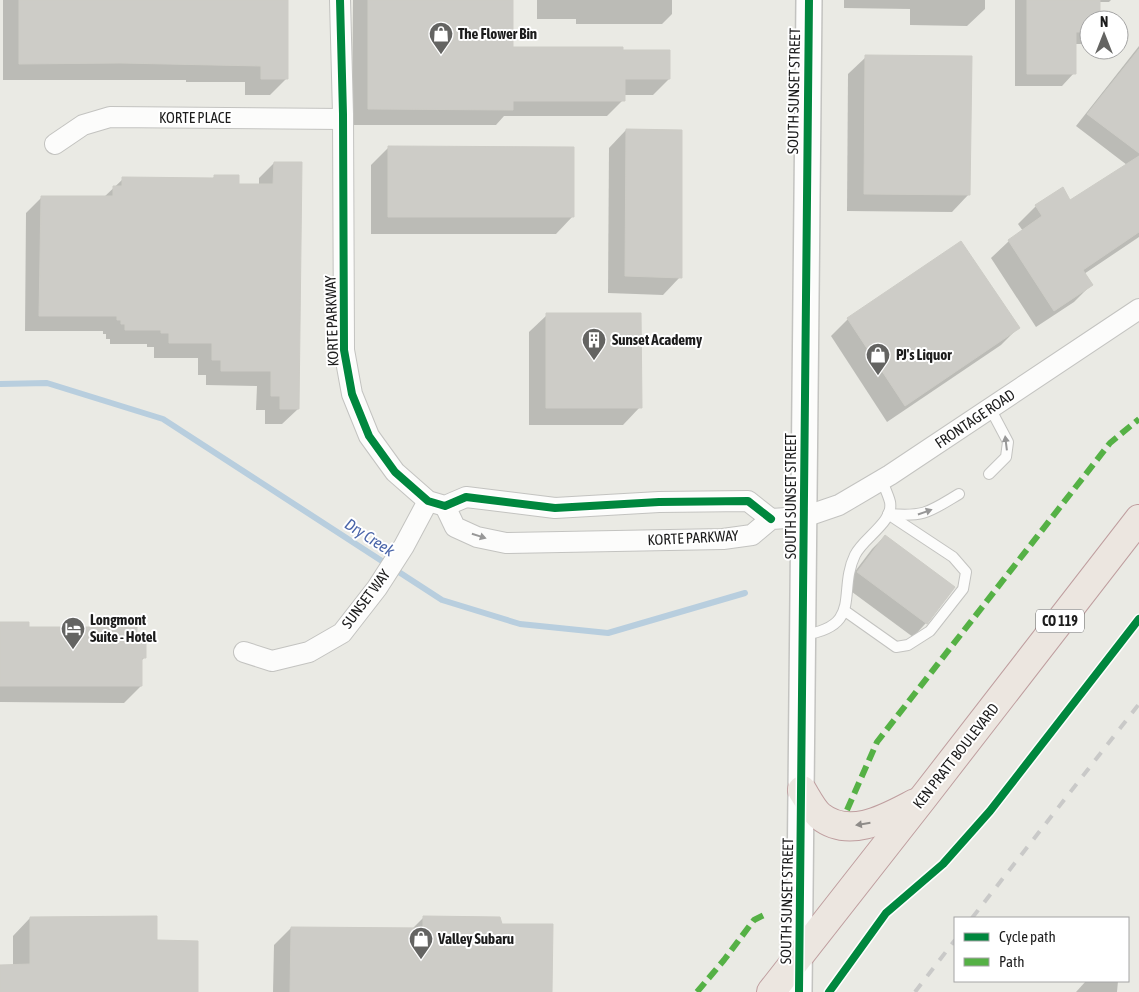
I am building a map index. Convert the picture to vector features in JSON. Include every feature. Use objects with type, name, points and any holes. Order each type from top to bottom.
[{"type":"highway","name":"KEN PRATT BOULEVARD","points":[[771,992],[1139,519]]},
{"type":"highway","points":[[802,790],[820,815],[837,824],[861,826],[885,819],[923,798]]},
{"type":"street","name":"KORTE PARKWAY","points":[[340,0],[344,350],[352,394],[369,436],[395,472],[436,503],[455,527],[477,537],[506,543],[723,539],[752,534],[771,519]]},
{"type":"street","name":"SOUTH SUNSET STREET","points":[[799,992],[809,0]]},
{"type":"street","name":"KORTE PLACE","points":[[55,144],[83,124],[110,117],[342,119]]},
{"type":"street","name":"FRONTAGE ROAD","points":[[804,517],[839,505],[882,480],[1139,309]]},
{"type":"street","points":[[436,503],[466,497],[555,508],[659,502],[748,501],[771,519],[804,517]]},
{"type":"street","name":"SUNSET WAY","points":[[244,652],[272,661],[309,652],[342,632],[377,588],[404,546],[436,503]]},
{"type":"lane","points":[[989,474],[1006,457],[1008,442],[990,408]]},
{"type":"lane","points":[[803,635],[820,632],[835,623],[844,611],[851,563],[862,543],[878,528],[888,514],[890,502],[882,480]]},
{"type":"lane","points":[[888,514],[915,515],[928,512],[959,494]]},
{"type":"lane","points":[[844,611],[896,647],[908,645],[930,631],[963,589],[966,572],[953,557],[888,514]]},
{"type":"building","points":[[19,0],[288,0],[288,79],[261,79],[261,66],[121,63],[19,64]]},
{"type":"building","name":"The Flower Bin","points":[[368,0],[513,0],[513,47],[623,47],[623,50],[670,50],[670,79],[625,79],[625,101],[513,101],[513,110],[368,109]]},
{"type":"building","points":[[1027,0],[1100,0],[1100,10],[1079,10],[1079,32],[1076,32],[1076,74],[1027,74]]},
{"type":"building","points":[[1139,49],[1139,153],[1087,114]]},
{"type":"building","points":[[865,55],[972,56],[970,195],[864,194]]},
{"type":"building","points":[[626,129],[682,130],[682,278],[625,276]]},
{"type":"building","points":[[388,146],[574,147],[574,217],[388,217]]},
{"type":"building","points":[[1139,156],[1139,232],[1083,270],[1093,285],[1054,311],[1008,240],[1042,216],[1035,205],[1063,187],[1070,200]]},
{"type":"building","points":[[274,162],[302,162],[299,409],[280,409],[280,396],[271,396],[271,371],[221,371],[221,360],[212,360],[212,343],[169,343],[169,333],[161,333],[161,330],[125,330],[125,324],[121,324],[121,320],[117,320],[117,316],[39,316],[41,196],[113,196],[113,186],[122,186],[122,177],[214,178],[214,175],[239,175],[239,184],[273,184]]},
{"type":"building","points":[[961,241],[1020,328],[905,406],[847,318]]},
{"type":"building","name":"Sunset Academy","points":[[546,313],[641,313],[642,408],[546,408]]},
{"type":"building","points":[[885,535],[955,587],[927,624],[857,572]]},
{"type":"building","name":"Longmont Suite - Hotel","points":[[0,622],[29,622],[29,627],[137,627],[137,641],[146,641],[146,658],[142,658],[142,686],[0,686]]},
{"type":"building","points":[[157,916],[157,940],[198,941],[198,992],[0,992],[0,965],[30,964],[30,917]]},
{"type":"building","name":"Valley Subaru","points":[[423,916],[500,917],[502,924],[553,924],[552,992],[290,992],[291,927],[423,928]]},
{"type":"waterway","name":"Dry Creek","points":[[0,384],[47,383],[163,419],[442,600],[520,624],[608,633],[745,593]]},
{"type":"railway","points":[[973,917],[1139,704]]},
{"type":"railway","points":[[915,992],[954,941]]},
{"type":"marked path","points":[[847,810],[877,742],[1110,443],[1139,419]]},
{"type":"marked path","points":[[697,992],[754,920],[764,915]]},
{"type":"cycle path","points":[[340,0],[343,114],[344,350],[352,394],[369,436],[395,472],[428,501],[445,506],[466,497],[555,508],[659,502],[748,501],[771,519]]},
{"type":"cycle path","points":[[799,992],[809,0]]},
{"type":"cycle path","points":[[829,992],[886,913],[943,864],[990,811],[1139,619]]},
{"type":"place","name":"The Flower Bin","points":[[441,55]]},
{"type":"place","name":"Sunset Academy","points":[[594,361]]},
{"type":"place","name":"PJ's Liquor","points":[[878,376]]},
{"type":"place","name":"Longmont Suite - Hotel","points":[[73,650]]},
{"type":"place","name":"Valley Subaru","points":[[421,960]]}]
